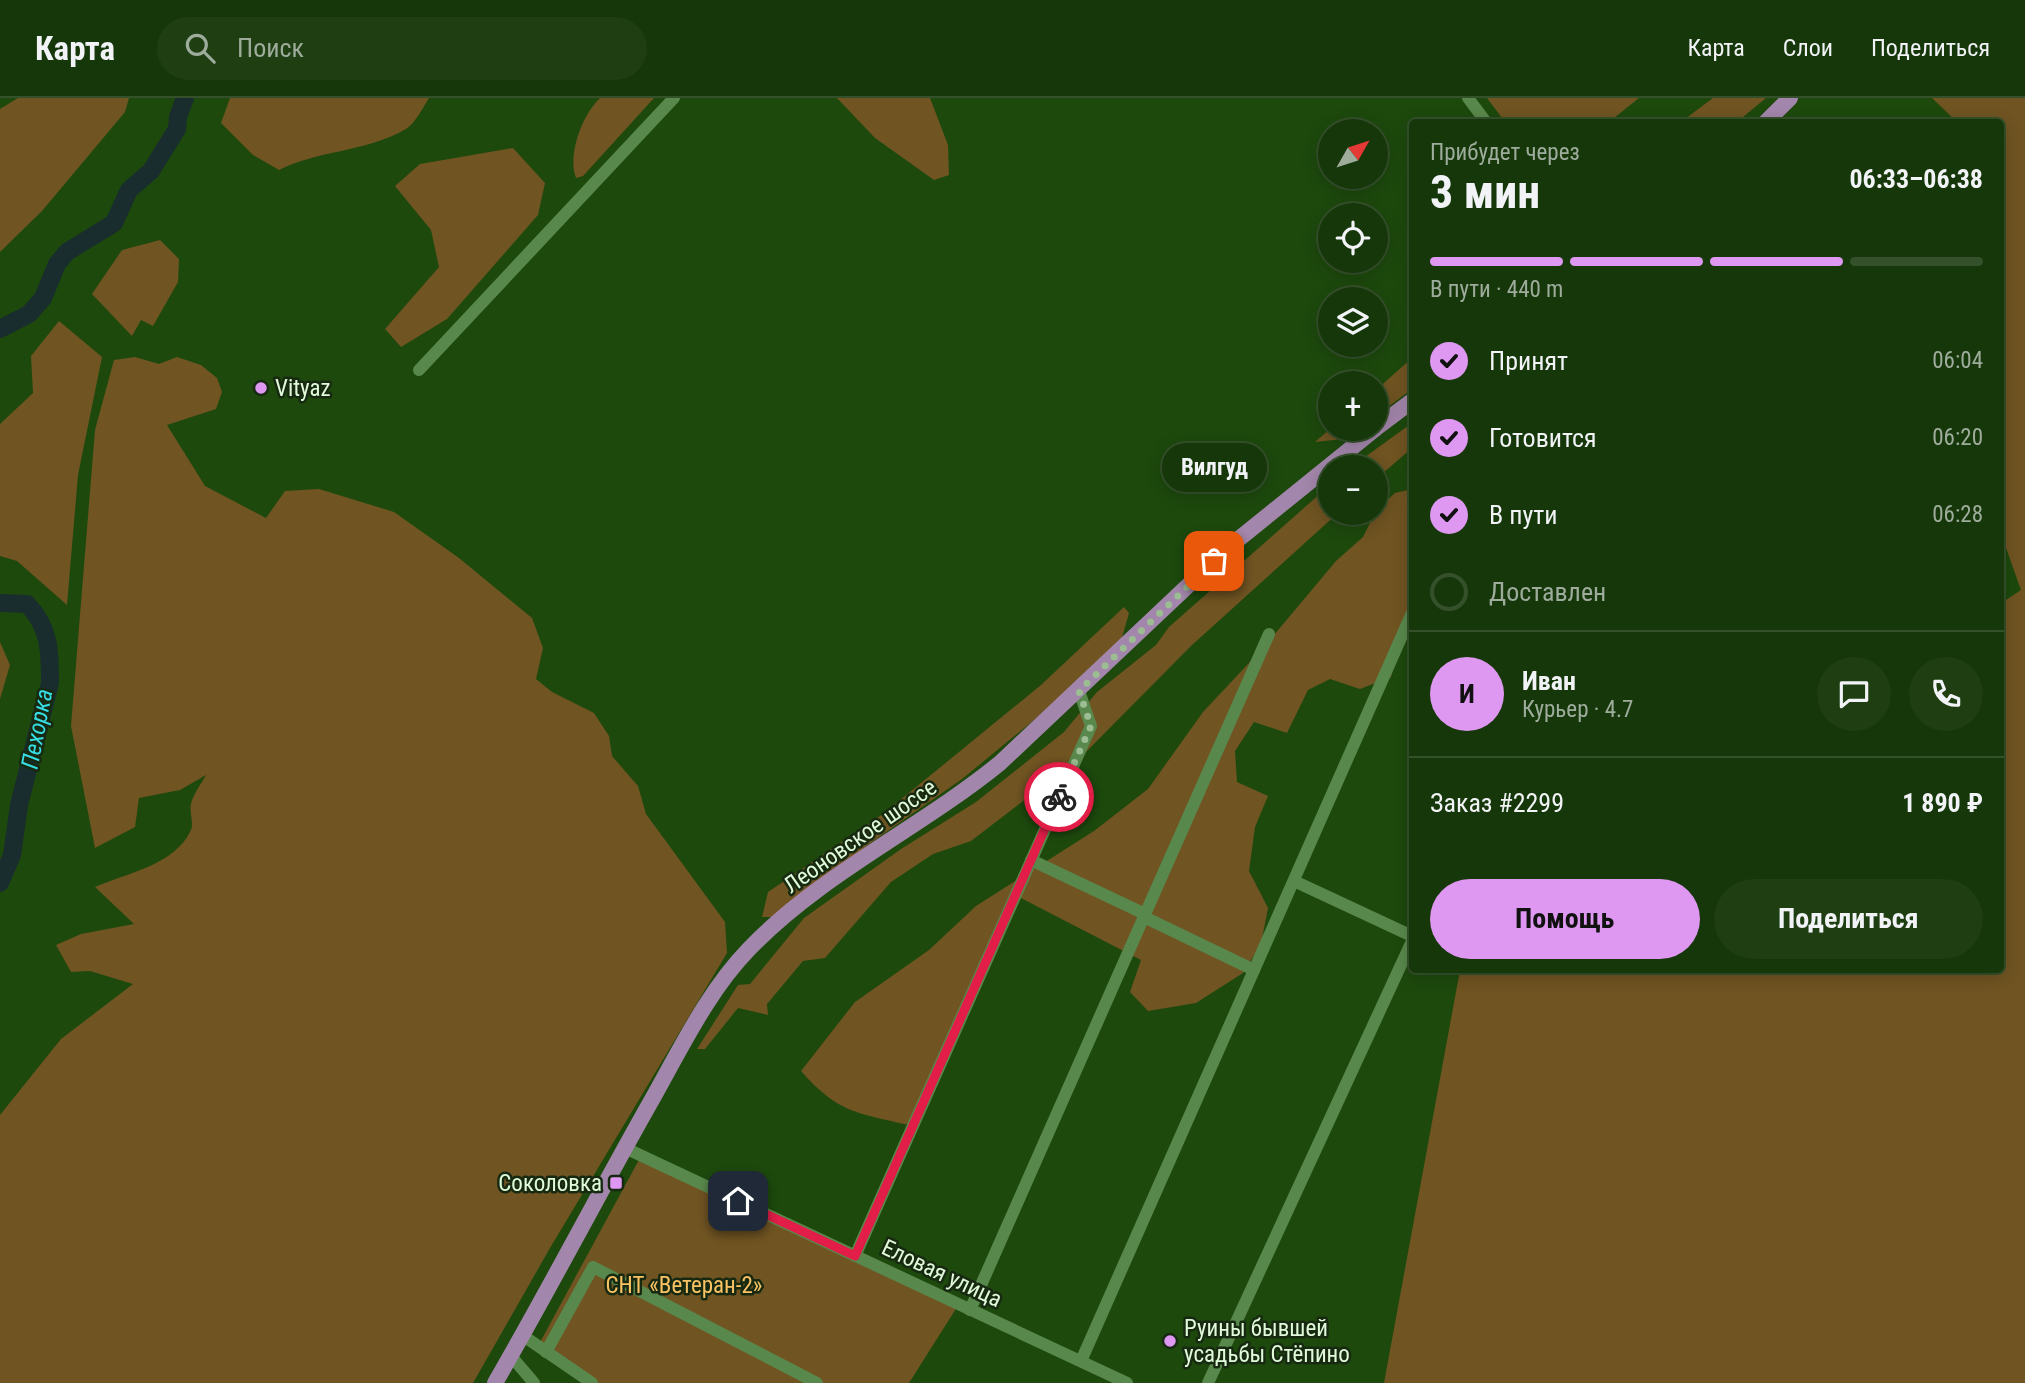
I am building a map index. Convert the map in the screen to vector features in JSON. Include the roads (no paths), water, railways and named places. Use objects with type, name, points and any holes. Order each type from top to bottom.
[{"type":"main road","points":[[1769,119],[1790,98]]},
{"type":"main road","name":"Леоновское шоссе","points":[[1388,421],[1409,408]]},
{"type":"main road","name":"Леоновское шоссе","points":[[495,1383],[714,994],[751,947],[822,886],[965,791],[1079,691],[1230,546],[1360,441]]},
{"type":"street","points":[[419,370],[674,98]]},
{"type":"street","points":[[1468,98],[1484,119]]},
{"type":"street","points":[[1081,1362],[1409,620]]},
{"type":"street","points":[[970,1310],[1269,634]]},
{"type":"street","points":[[855,1256],[1091,726],[1079,691]]},
{"type":"street","points":[[1031,860],[1254,970]]},
{"type":"street","points":[[1294,881],[1409,938]]},
{"type":"street","points":[[1208,1383],[1409,946]]},
{"type":"street","name":"Еловая улица","points":[[625,1148],[1127,1383]]},
{"type":"street","points":[[546,1352],[593,1266],[817,1383]]},
{"type":"street","points":[[522,1335],[592,1383]]},
{"type":"street","points":[[511,1356],[534,1383]]},
{"type":"waterway","name":"Пехорка","points":[[0,329],[29,314],[43,298],[57,264],[67,252],[114,223],[129,190],[151,171],[177,129],[185,98]]},
{"type":"waterway","name":"Пехорка","points":[[0,603],[27,604],[35,613],[47,640],[50,683],[19,805],[12,855],[0,883]]},
{"type":"place","name":"Vityaz","points":[[261,388]]},
{"type":"place","name":"Вилгуд","points":[[1214,561]]},
{"type":"place","name":"Соколовка","points":[[616,1183]]},
{"type":"place","name":"Руины бывшей усадьбы Стёпино","points":[[1170,1341]]},
{"type":"park label","name":"СНТ «Ветеран-2»","points":[[684,1285]]}]
